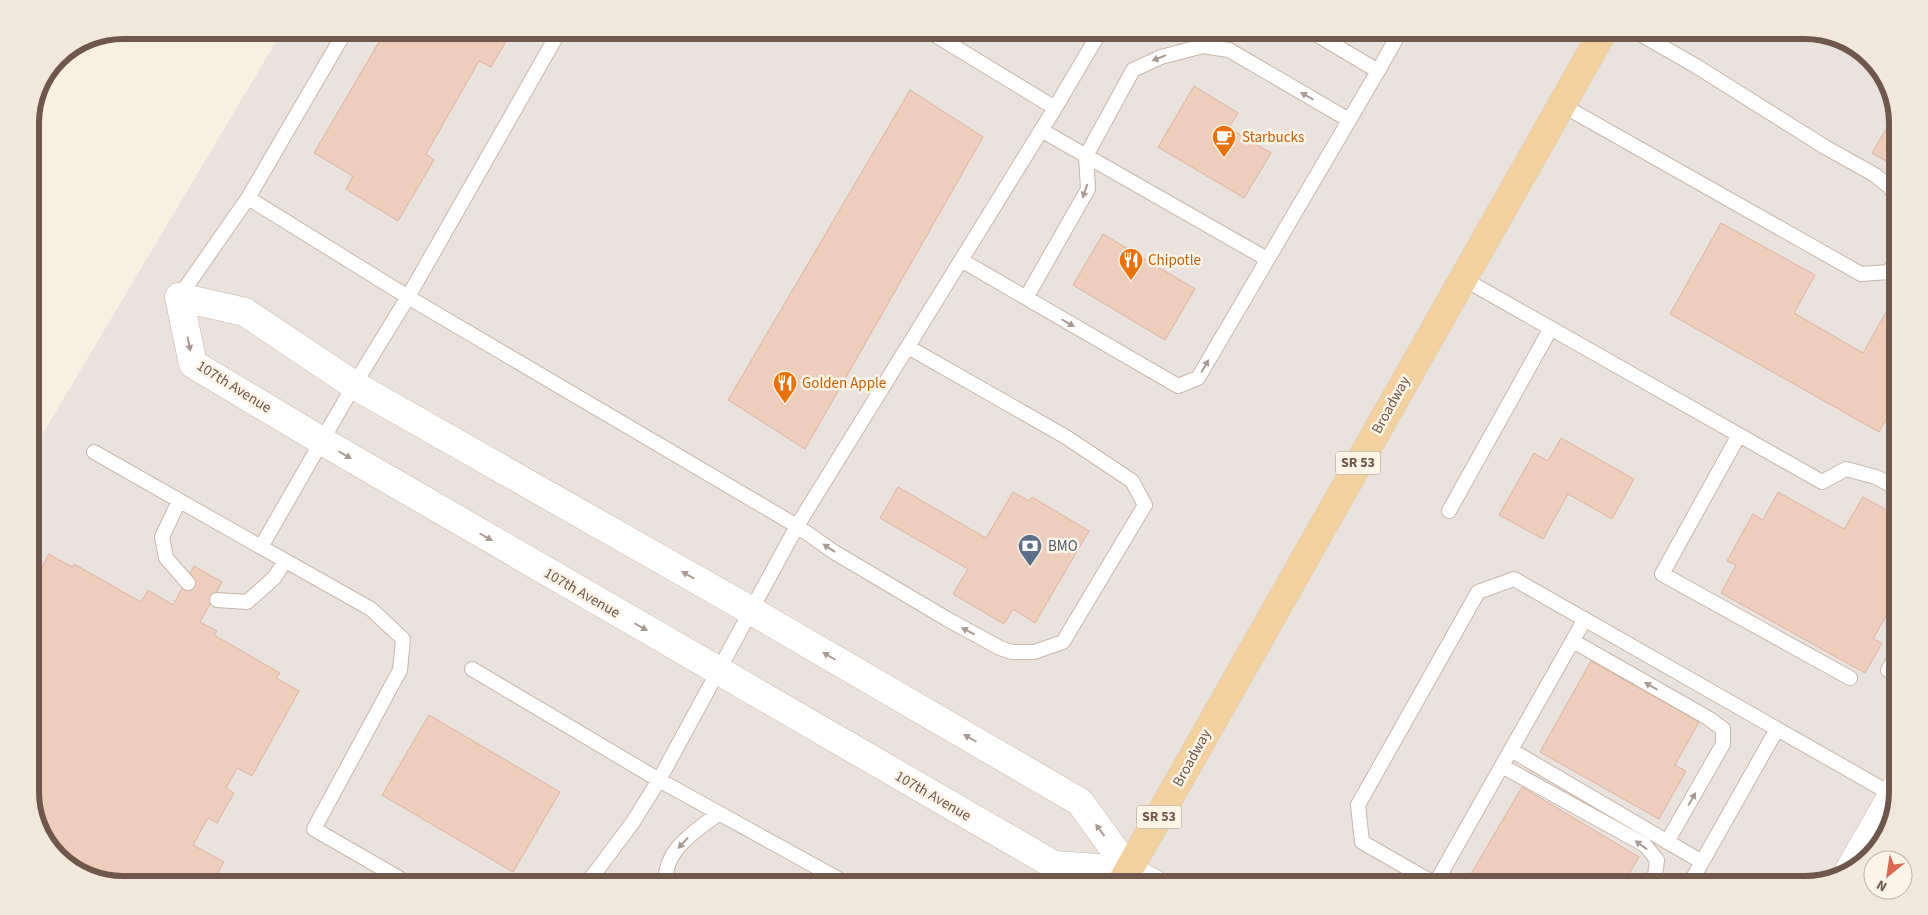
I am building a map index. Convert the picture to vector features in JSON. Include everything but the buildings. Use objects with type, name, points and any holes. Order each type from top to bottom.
[{"type":"main road","name":"Broadway","points":[[1126,876],[1462,278],[1599,39]]},
{"type":"street","name":"107th Avenue","points":[[1119,876],[1054,865],[322,442],[193,364],[179,297],[245,312],[354,385],[750,610],[1080,802],[1124,876]]},
{"type":"street","points":[[1855,860],[1888,801]]},
{"type":"lane","points":[[179,297],[248,198],[341,39]]},
{"type":"lane","points":[[261,547],[354,385],[408,297],[555,39]]},
{"type":"lane","points":[[942,39],[1056,108]]},
{"type":"lane","points":[[593,876],[633,822],[659,780],[797,526],[1056,108],[1096,39]]},
{"type":"lane","points":[[1202,39],[1203,46]]},
{"type":"lane","points":[[1325,39],[1378,71]]},
{"type":"lane","points":[[961,260],[1178,386],[1198,378],[1396,39]]},
{"type":"lane","points":[[1649,39],[1696,66],[1825,147],[1875,175],[1889,186]]},
{"type":"lane","points":[[1026,298],[1088,189],[1086,156],[1133,70],[1161,57],[1203,46],[1229,50],[1349,120]]},
{"type":"lane","points":[[1562,105],[1861,274],[1889,272]]},
{"type":"lane","points":[[1041,130],[1267,259]]},
{"type":"lane","points":[[248,198],[408,297],[797,526],[834,552],[1000,648],[1012,652],[1034,652],[1063,642],[1145,505],[1132,481],[1066,437],[908,347]]},
{"type":"lane","points":[[1462,278],[1822,482],[1846,470],[1876,476],[1889,484]]},
{"type":"lane","points":[[1449,511],[1550,328]]},
{"type":"lane","points":[[1739,435],[1662,574],[1850,678]]},
{"type":"lane","points":[[94,452],[371,609],[403,639],[400,670],[314,829],[395,876]]},
{"type":"lane","points":[[179,501],[162,537],[166,558],[188,583]]},
{"type":"lane","points":[[216,600],[247,602],[274,578],[286,561]]},
{"type":"lane","points":[[1422,876],[1362,842],[1358,805],[1478,592],[1514,579],[1777,729],[1889,787]]},
{"type":"lane","points":[[1440,876],[1585,619]]},
{"type":"lane","points":[[1572,641],[1700,714],[1722,729],[1723,744],[1667,842]]},
{"type":"lane","points":[[472,668],[659,780],[834,876]]},
{"type":"lane","points":[[1694,876],[1777,729]]},
{"type":"lane","points":[[1511,750],[1702,862]]},
{"type":"lane","points":[[1502,766],[1645,846],[1657,860],[1655,876]]},
{"type":"lane","points":[[666,876],[666,866],[681,842],[719,813]]},
{"type":"shaded area","points":[[278,39],[1806,39],[1822,40],[1847,50],[1865,63],[1881,85],[1888,106],[1889,117],[1889,792],[1888,809],[1878,834],[1867,850],[1863,850],[1863,854],[1843,868],[1816,876],[122,876],[112,875],[40,808],[39,440]]},
{"type":"place","name":"Starbucks","points":[[1224,158]]},
{"type":"place","name":"Chipotle","points":[[1131,281]]},
{"type":"place","name":"Golden Apple","points":[[785,404]]},
{"type":"place","name":"BMO","points":[[1030,567]]}]
